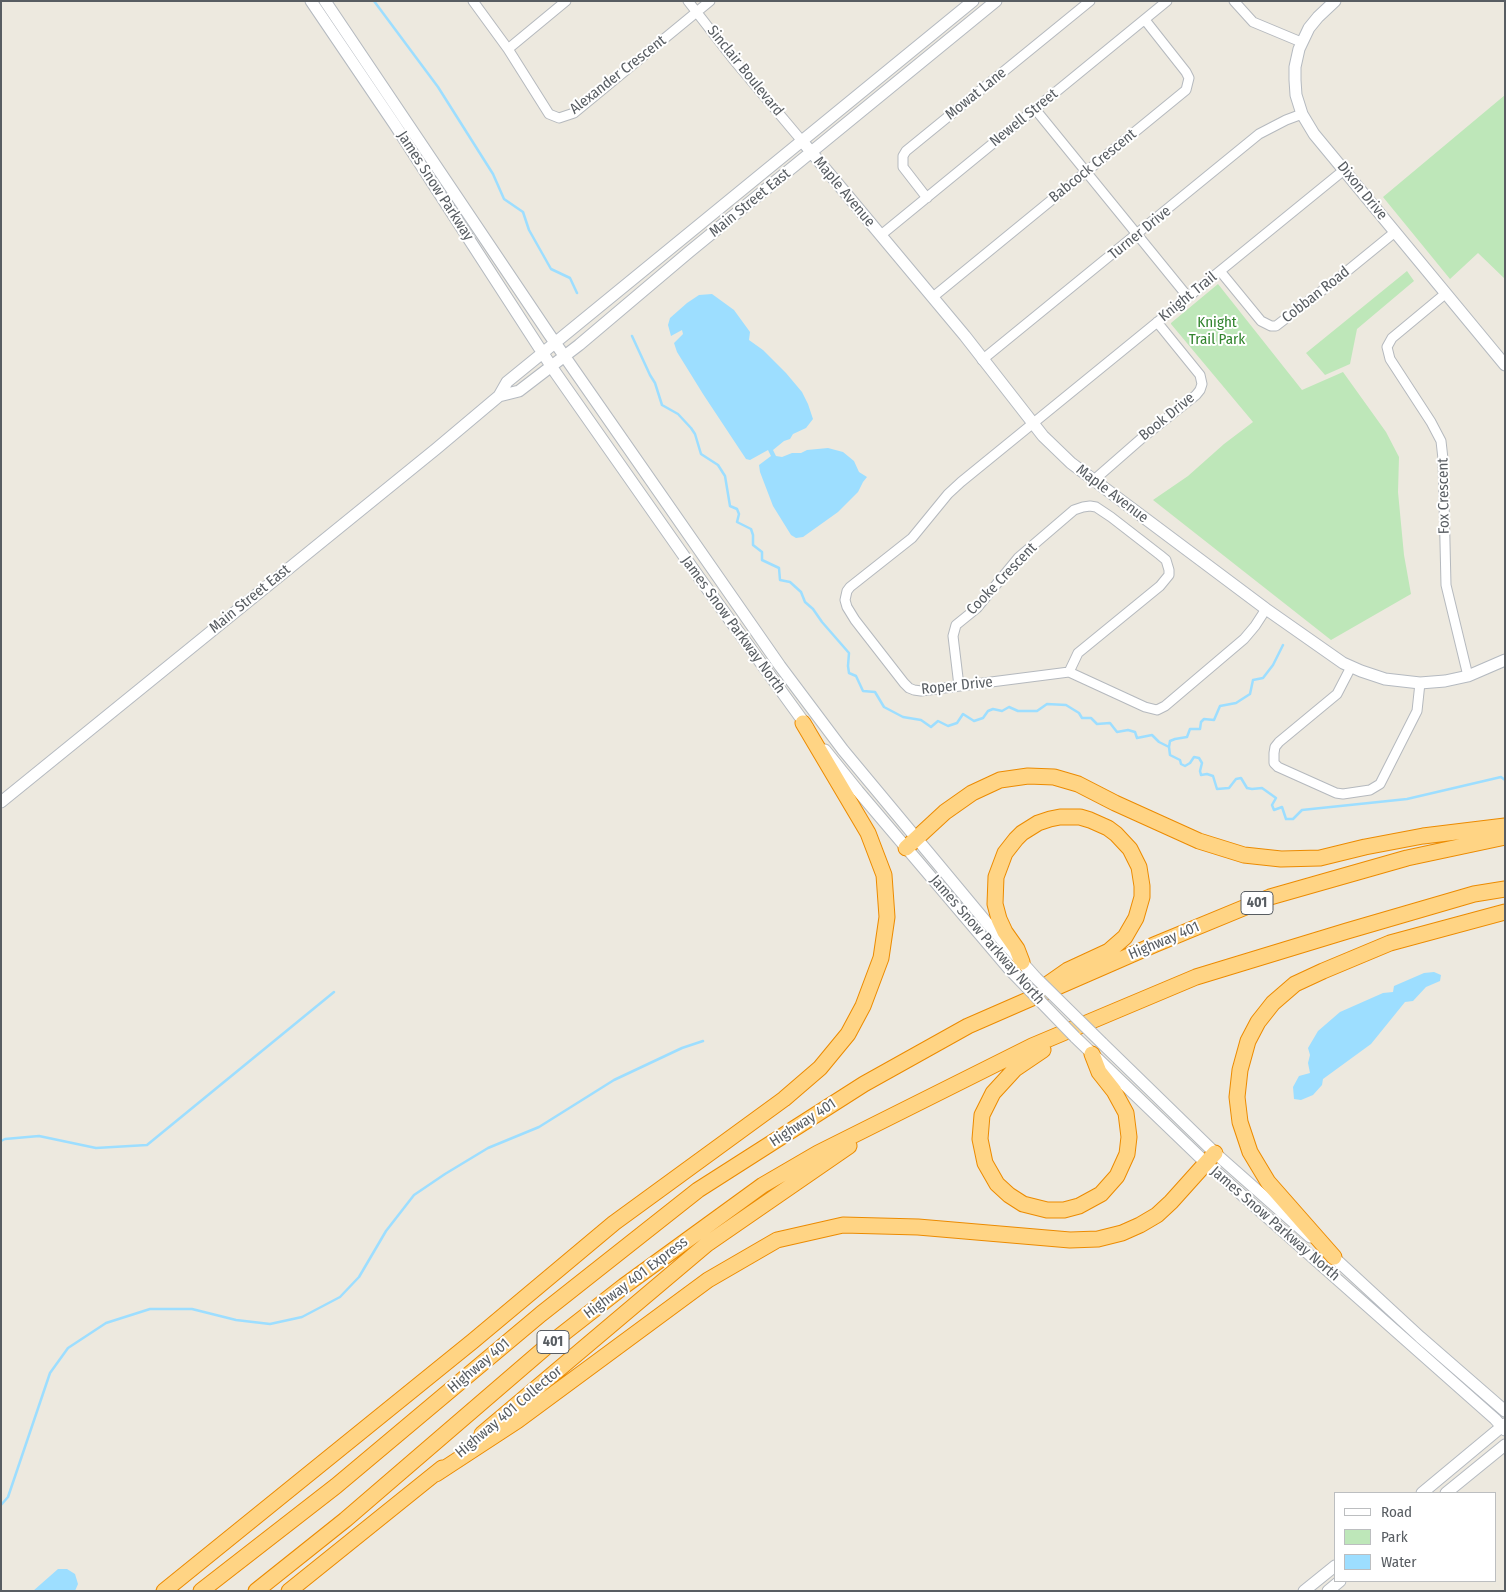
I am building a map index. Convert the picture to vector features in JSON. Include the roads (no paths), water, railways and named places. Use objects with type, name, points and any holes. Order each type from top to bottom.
[{"type":"highway","points":[[164,1591],[458,1353],[614,1223],[784,1099],[820,1068],[848,1034],[862,1006],[881,958],[887,916],[884,875],[868,833],[803,723]]},
{"type":"highway","points":[[911,843],[945,812],[972,793],[1000,780],[1028,776],[1054,777],[1078,784],[1199,841],[1244,855],[1281,859],[1320,858],[1423,836],[1505,826]]},
{"type":"highway","points":[[1016,966],[1016,949],[1005,932],[994,904],[996,877],[1005,853],[1022,833],[1038,823],[1050,819],[1070,816],[1100,823],[1108,828],[1130,849],[1139,867],[1142,897],[1136,918],[1125,937],[1108,951],[1068,970],[1020,1003]]},
{"type":"highway","name":"Highway 401","points":[[201,1591],[336,1486],[541,1314],[698,1190],[864,1084],[968,1026],[1156,944],[1270,897],[1407,858],[1505,837]]},
{"type":"highway","name":"401","points":[[872,1125],[1032,1046],[1196,977],[1474,894],[1505,888]]},
{"type":"highway","points":[[1334,1257],[1268,1182],[1250,1152],[1240,1122],[1237,1097],[1240,1070],[1248,1041],[1258,1022],[1273,1004],[1295,984],[1390,943],[1505,912]]},
{"type":"highway","points":[[1097,1048],[1099,1072],[1123,1106],[1128,1121],[1128,1146],[1121,1169],[1113,1183],[1101,1194],[1079,1206],[1064,1210],[1047,1210],[1023,1204],[997,1184],[988,1170],[982,1155],[980,1131],[982,1115],[989,1100],[1015,1068],[1034,1055],[1122,1008]]},
{"type":"highway","name":"Highway 401 Collector","points":[[290,1591],[436,1474],[707,1244],[848,1146],[872,1125]]},
{"type":"highway","name":"Highway 401 Express","points":[[256,1591],[345,1520],[546,1347],[624,1286],[763,1184],[872,1125]]},
{"type":"highway","points":[[436,1474],[518,1421],[708,1280],[777,1240],[843,1225],[918,1227],[1070,1240],[1098,1238],[1122,1233],[1157,1215],[1211,1159]]},
{"type":"main road","name":"James Snow Parkway","points":[[310,1],[395,125],[553,369]]},
{"type":"main road","name":"James Snow Parkway","points":[[325,1],[564,356]]},
{"type":"main road","name":"Main Street East","points":[[1,802],[436,449],[499,396],[507,382],[973,1]]},
{"type":"main road","name":"Main Street East","points":[[499,396],[519,391],[553,369],[564,356],[996,1]]},
{"type":"main road","name":"Dixon Drive","points":[[1335,1],[1318,17],[1301,42],[1295,66],[1294,80],[1302,114],[1314,134],[1505,365]]},
{"type":"main road","name":"Maple Avenue","points":[[802,141],[933,297],[1043,436],[1071,463],[1266,609],[1351,667],[1377,677],[1420,683],[1445,681],[1468,676],[1505,660]]},
{"type":"main road","name":"James Snow Parkway North","points":[[564,356],[780,666],[911,843],[1074,1037],[1097,1048]]},
{"type":"main road","name":"James Snow Parkway North","points":[[553,369],[803,723],[858,791],[911,843]]},
{"type":"main road","name":"James Snow Parkway North","points":[[1016,966],[1036,978],[1097,1048],[1211,1159],[1504,1427]]},
{"type":"main road","name":"James Snow Parkway North","points":[[1211,1159],[1290,1220],[1334,1257],[1420,1337],[1505,1411]]},
{"type":"main road","points":[[1423,1492],[1504,1427]]},
{"type":"main road","points":[[1447,1492],[1505,1445]]},
{"type":"main road","points":[[1304,1591],[1334,1567]]},
{"type":"main road","points":[[1328,1591],[1339,1582]]},
{"type":"street","name":"Alexander Crescent","points":[[473,1],[508,49],[549,114],[560,118],[574,113],[710,1]]},
{"type":"street","points":[[508,49],[566,1]]},
{"type":"street","name":"Sinclair Boulevard","points":[[688,1],[733,59],[802,141]]},
{"type":"street","name":"Mowat Lane","points":[[927,198],[902,167],[903,156],[906,151],[1090,1]]},
{"type":"street","name":"Newell Street","points":[[881,235],[1167,1]]},
{"type":"street","points":[[1234,1],[1253,22],[1301,42]]},
{"type":"street","name":"Babcock Crescent","points":[[933,297],[1186,90],[1189,78],[1186,72],[1145,20]]},
{"type":"street","points":[[1035,109],[1188,297]]},
{"type":"street","name":"Turner Drive","points":[[982,360],[1259,134],[1302,114]]},
{"type":"street","name":"Knight Trail","points":[[1033,424],[1344,170]]},
{"type":"street","name":"Cobban Road","points":[[1220,270],[1266,325],[1276,326],[1319,294],[1395,232]]},
{"type":"street","name":"Fox Crescent","points":[[1445,294],[1392,338],[1387,346],[1390,359],[1431,422],[1441,441],[1446,585],[1468,676]]},
{"type":"street","name":"Book Drive","points":[[1094,480],[1200,390],[1202,384],[1200,375],[1157,322]]},
{"type":"street","name":"Roper Drive","points":[[1033,424],[948,494],[912,538],[847,591],[845,600],[847,607],[909,688],[921,691],[1069,672]]},
{"type":"street","name":"Cooke Crescent","points":[[959,686],[953,636],[956,626],[977,608],[1018,558],[1074,510],[1083,506],[1090,506],[1096,507],[1111,517],[1160,554],[1166,560],[1169,575],[1160,586],[1078,653],[1069,672]]},
{"type":"street","points":[[1069,672],[1145,707],[1157,710],[1165,706],[1244,640],[1256,626],[1266,609]]},
{"type":"street","points":[[1351,667],[1337,694],[1279,742],[1275,747],[1274,753],[1274,763],[1278,767],[1336,793],[1343,794],[1370,790],[1380,784],[1417,711],[1420,702],[1420,683]]},
{"type":"water","points":[[712,294],[734,310],[750,332],[749,340],[763,350],[786,373],[802,392],[808,404],[813,419],[806,428],[793,434],[790,439],[784,441],[773,450],[776,456],[782,457],[807,450],[828,448],[843,452],[854,461],[859,472],[867,477],[858,492],[838,512],[803,537],[796,538],[791,535],[773,506],[759,465],[771,456],[768,450],[750,460],[746,459],[677,352],[674,343],[683,334],[682,330],[671,336],[668,325],[670,318],[699,295]]},
{"type":"water","points":[[1434,972],[1441,975],[1440,981],[1426,987],[1413,1001],[1405,1002],[1371,1044],[1323,1079],[1322,1085],[1313,1095],[1301,1100],[1294,1099],[1293,1087],[1299,1076],[1310,1073],[1308,1048],[1318,1031],[1340,1012],[1383,993],[1393,992],[1394,986],[1424,973]]},
{"type":"water","points":[[58,1569],[67,1569],[75,1574],[78,1584],[75,1591],[33,1591]]},
{"type":"waterway","points":[[374,1],[438,87],[493,174],[504,199],[523,212],[529,230],[551,269],[570,278],[577,293]]},
{"type":"waterway","points":[[632,336],[655,383],[662,405],[678,414],[691,428],[695,434],[701,454],[718,465],[725,476],[730,506],[737,509],[739,514],[737,522],[751,529],[753,545],[762,552],[762,560],[779,568],[780,580],[790,582],[801,592],[805,602],[849,653],[849,673],[856,676],[863,691],[875,692],[884,707],[903,717],[921,720],[931,727],[938,721],[948,726],[957,723],[963,714],[974,721],[983,718],[988,711],[993,709],[1002,711],[1009,707],[1018,711],[1037,711],[1047,704],[1066,705],[1079,713],[1082,718],[1091,718],[1097,724],[1110,723],[1117,732],[1128,730],[1135,732],[1137,738],[1152,735],[1159,742],[1169,747],[1170,755],[1180,760],[1181,764],[1185,766],[1194,757],[1199,758],[1202,763],[1201,775],[1213,776],[1217,789],[1229,788],[1236,779],[1241,778],[1247,788],[1262,788],[1276,798],[1272,805],[1274,810],[1282,807],[1286,819],[1293,819],[1302,810],[1407,799],[1501,777],[1505,780]]},
{"type":"waterway","points":[[1169,747],[1170,741],[1187,737],[1190,729],[1200,729],[1201,722],[1204,719],[1214,720],[1220,706],[1236,703],[1250,694],[1253,680],[1263,678],[1273,665],[1283,645]]},
{"type":"waterway","points":[[1,1141],[39,1136],[96,1148],[147,1145],[334,992]]},
{"type":"waterway","points":[[1,1505],[8,1497],[50,1373],[68,1348],[106,1323],[150,1309],[192,1309],[236,1320],[270,1324],[302,1317],[340,1297],[359,1277],[386,1231],[414,1195],[488,1148],[539,1127],[614,1080],[682,1048],[703,1041]]},
{"type":"park label","name":"Knight Trail Park","points":[[1217,332]]}]
